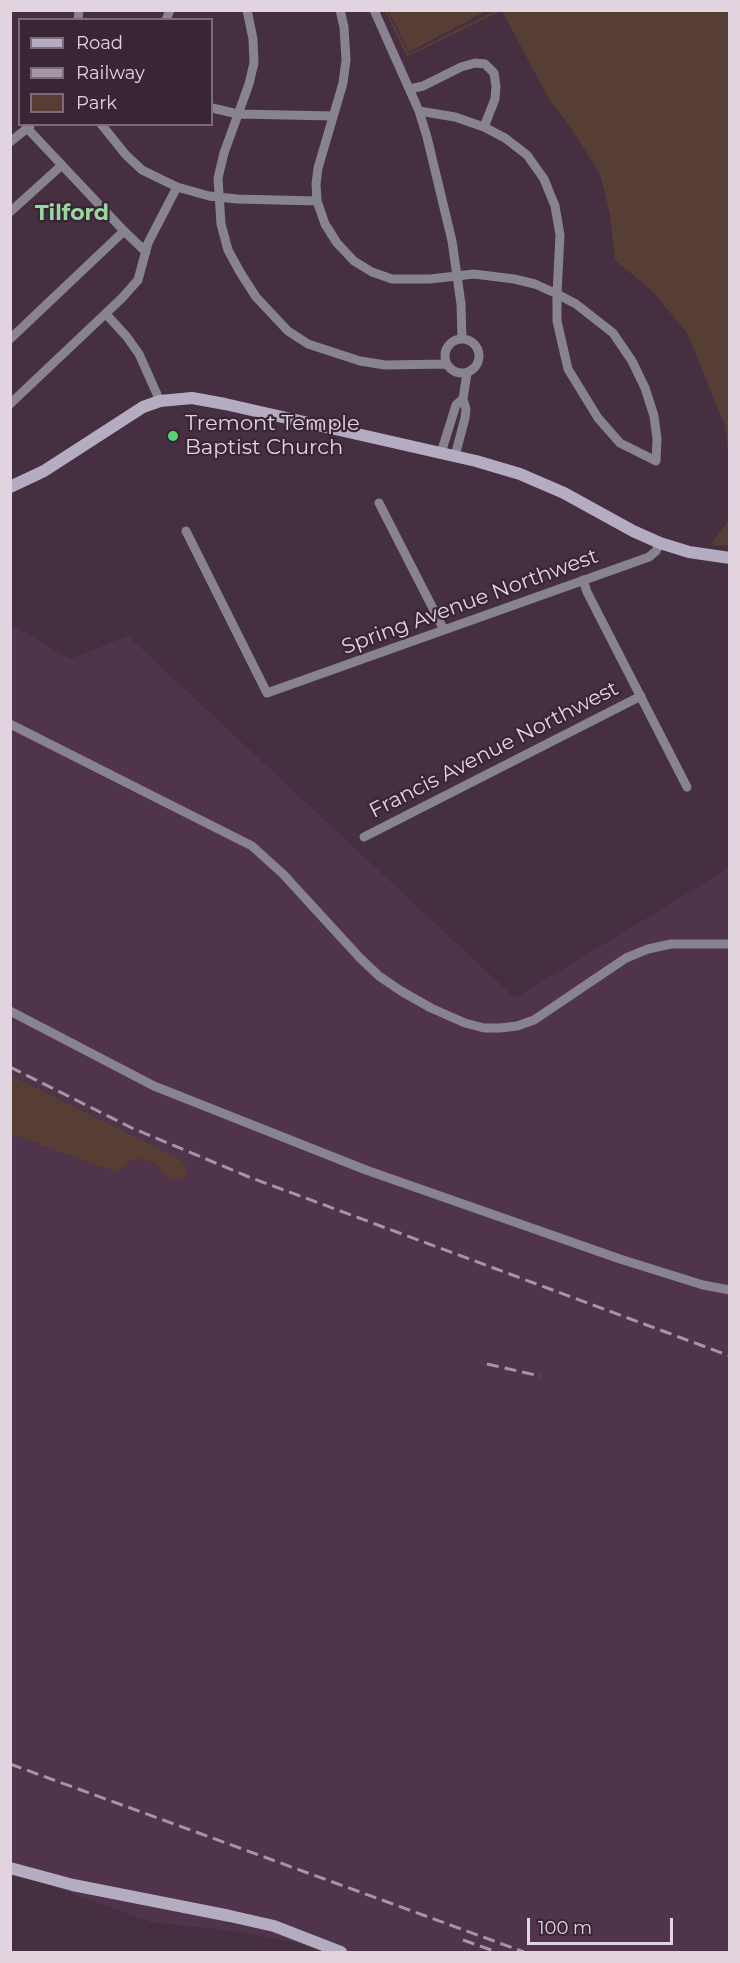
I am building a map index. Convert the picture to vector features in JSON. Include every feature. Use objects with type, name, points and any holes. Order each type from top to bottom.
[{"type":"main road","points":[[10,487],[44,471],[143,407],[160,401],[192,398],[455,456],[520,474],[564,493],[633,531],[660,543],[689,552],[729,558]]},
{"type":"main road","points":[[10,1868],[73,1885],[274,1926],[324,1950],[341,1953]]},
{"type":"street","points":[[247,10],[253,39],[254,63],[218,178],[221,224],[228,250],[256,297],[288,331],[308,344],[360,361],[385,365],[447,364]]},
{"type":"street","points":[[340,10],[344,27],[346,60],[343,83],[318,168],[316,184],[317,201],[325,224],[337,243],[354,261],[372,272],[392,279],[411,280],[474,274],[514,279],[535,284],[557,294],[576,304],[613,333],[632,361],[645,388],[654,417],[657,439],[656,461],[620,443],[598,418],[567,369],[557,321],[557,294],[560,235],[555,206],[544,179],[527,155],[505,138],[484,127],[455,117],[419,111]]},
{"type":"street","points":[[374,10],[419,111],[447,216],[457,275],[462,339]]},
{"type":"street","points":[[410,89],[423,86],[461,67],[475,63],[485,64],[494,73],[496,86],[495,99],[484,127]]},
{"type":"street","points":[[213,108],[238,114],[333,116]]},
{"type":"street","points":[[10,142],[29,126],[62,165],[146,252]]},
{"type":"street","points":[[103,126],[126,155],[142,170],[177,187],[237,200],[317,201]]},
{"type":"street","points":[[10,212],[62,165]]},
{"type":"street","points":[[10,404],[106,314],[138,280],[148,243],[177,187]]},
{"type":"street","points":[[10,339],[124,231]]},
{"type":"street","points":[[106,314],[139,354],[160,401]]},
{"type":"street","points":[[455,456],[465,418],[466,409],[463,399],[467,373],[477,364],[479,356],[474,344],[462,339],[455,341],[447,349],[445,356],[447,364],[456,372],[467,373]]},
{"type":"street","points":[[441,453],[456,405],[463,399]]},
{"type":"street","points":[[380,503],[444,630]]},
{"type":"street","name":"Spring Avenue Northwest","points":[[186,531],[267,693],[649,557],[660,543]]},
{"type":"street","points":[[584,580],[587,592],[687,786]]},
{"type":"street","name":"Francis Avenue Northwest","points":[[364,837],[640,696]]},
{"type":"street","points":[[10,724],[252,846],[283,874],[379,976],[421,1003],[465,1023],[484,1028],[500,1028],[517,1026],[534,1020],[626,958],[648,949],[671,944],[729,944]]},
{"type":"street","points":[[10,1011],[154,1086],[366,1170],[620,1259],[703,1285],[729,1290]]},
{"type":"shaded area","points":[[11,624],[70,659],[128,636],[515,998],[729,868],[729,1952],[338,1952],[241,1932],[151,1922],[59,1889],[11,1868],[10,1134],[117,1173],[128,1161],[143,1159],[157,1166],[166,1176],[178,1158],[11,1075]]},
{"type":"green space","points":[[385,11],[409,54],[494,11],[501,11],[407,57]]},
{"type":"green space","points":[[389,11],[486,11],[409,52]]},
{"type":"green space","points":[[502,11],[729,11],[729,456],[724,423],[687,333],[652,291],[615,260],[610,215],[600,174],[569,125],[549,99]]},
{"type":"green space","points":[[729,519],[729,546],[711,545]]},
{"type":"green space","points":[[10,1075],[178,1158],[186,1166],[187,1174],[181,1180],[174,1180],[166,1176],[157,1165],[143,1159],[128,1161],[118,1173],[11,1134]]},
{"type":"railway","points":[[10,1067],[132,1128],[249,1177],[730,1356]]},
{"type":"railway","points":[[487,1364],[540,1376]]},
{"type":"railway","points":[[10,1764],[524,1952]]},
{"type":"railway","points":[[463,1940],[497,1952]]},
{"type":"place","name":"Tremont Temple Baptist Church","points":[[173,436]]},
{"type":"district","name":"Tilford","points":[[72,214]]}]
